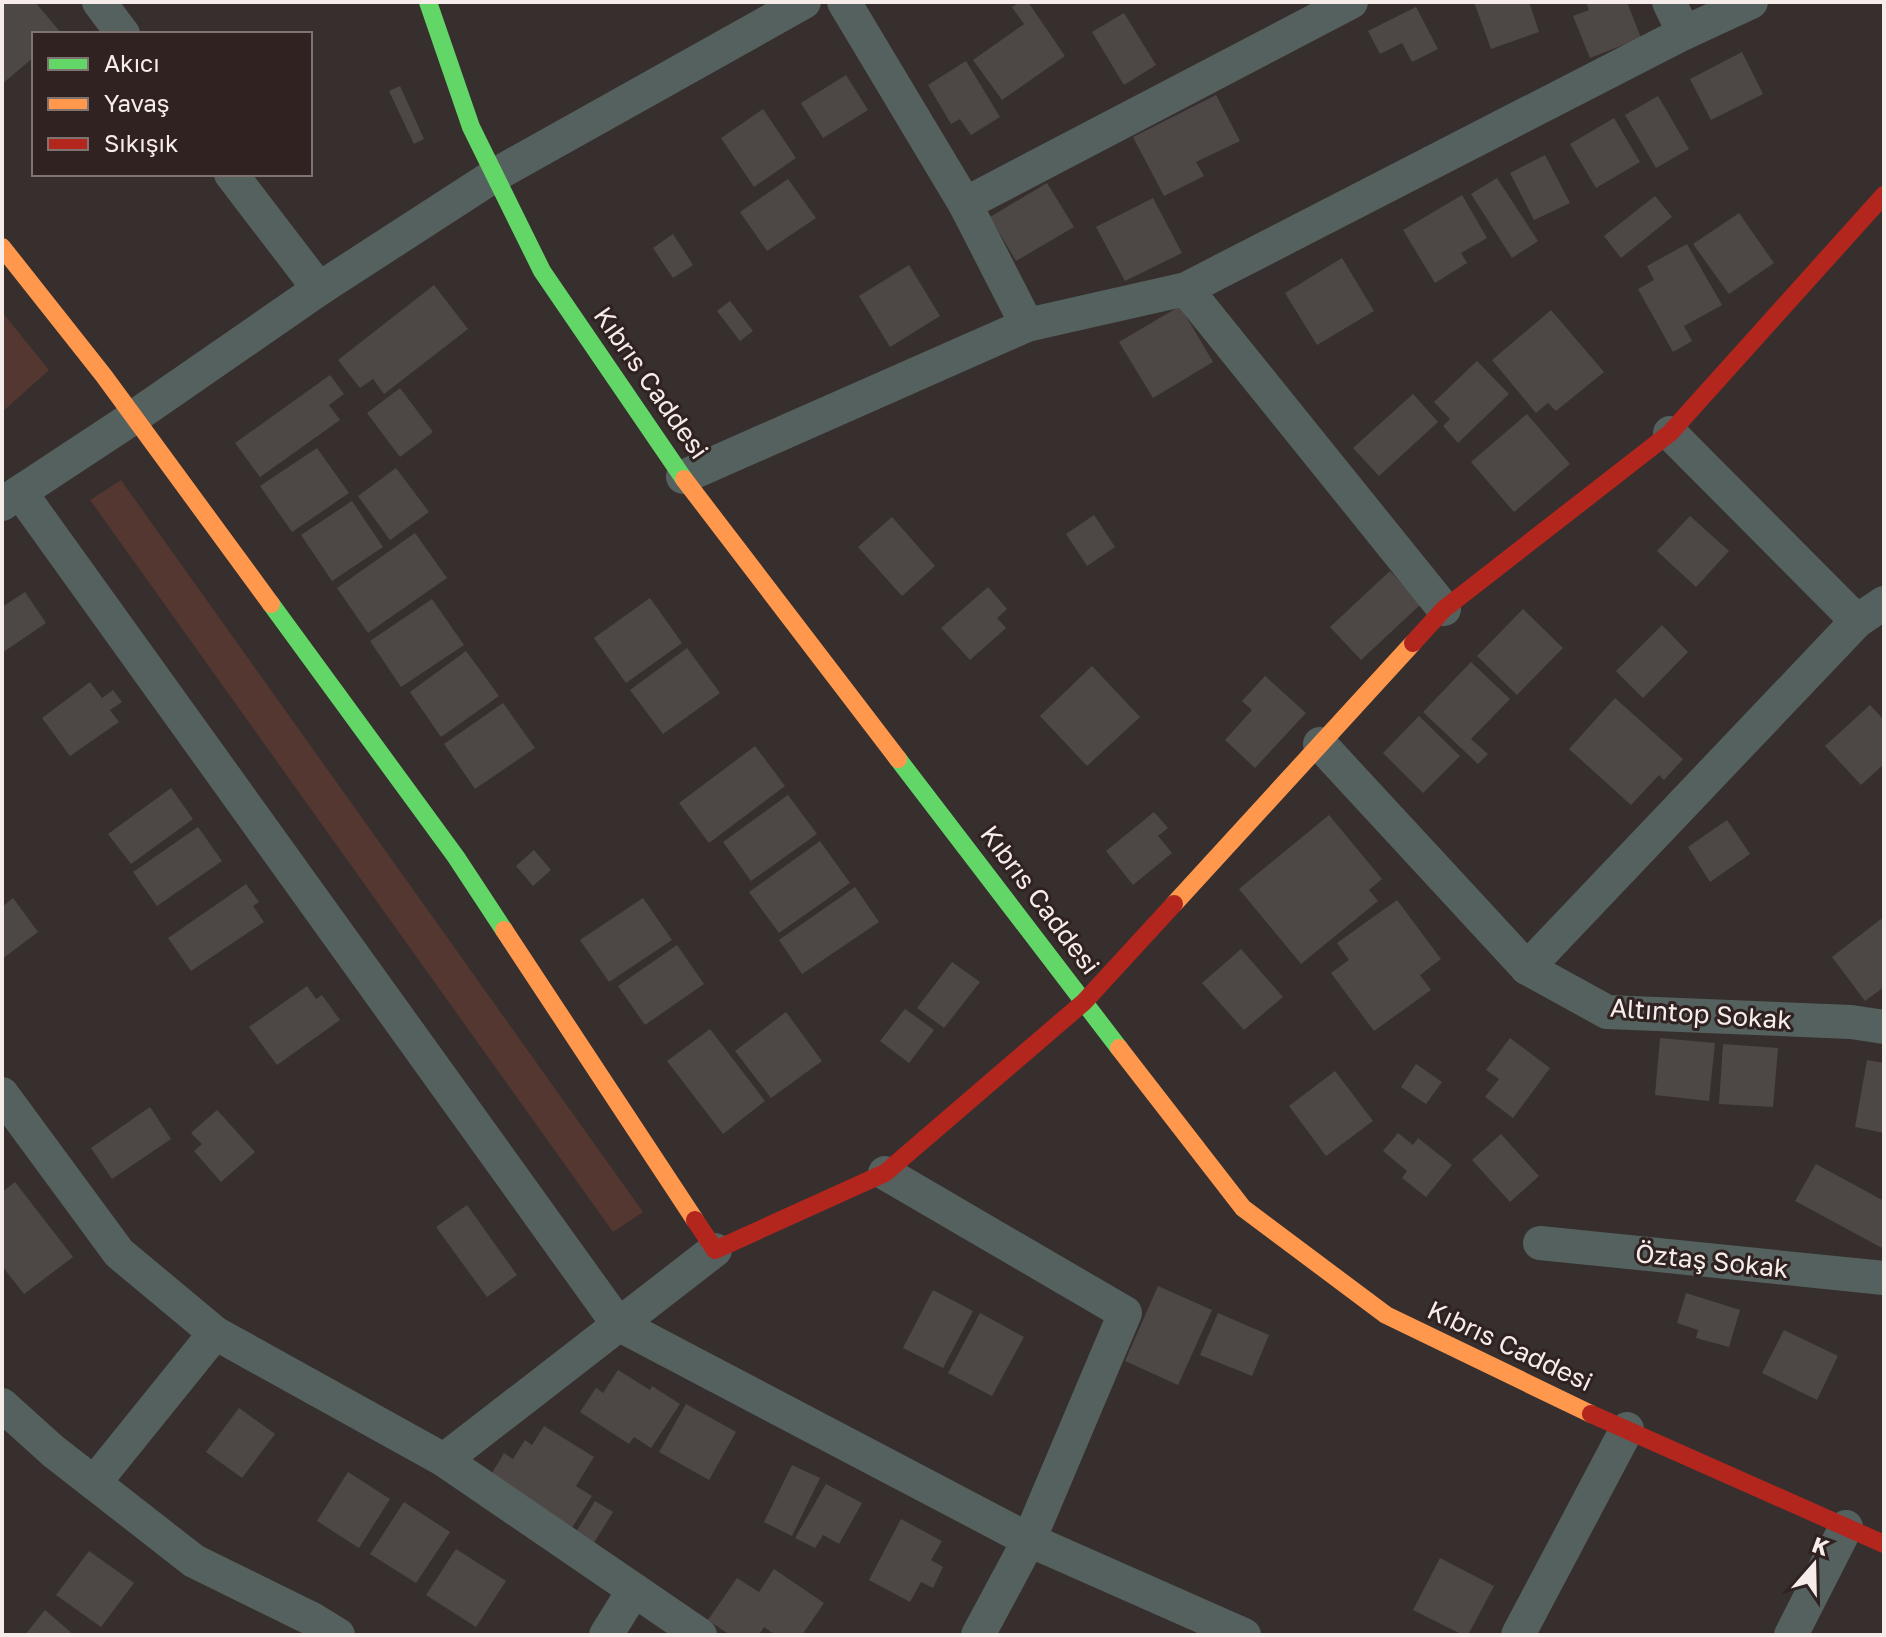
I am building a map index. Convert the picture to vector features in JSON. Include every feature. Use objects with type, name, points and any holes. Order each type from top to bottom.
[{"type":"street","points":[[99,2],[122,32]]},
{"type":"street","name":"Kıbrıs Caddesi","points":[[428,2],[471,127],[542,271],[683,477],[1243,1208],[1386,1315],[1627,1429],[1884,1544]]},
{"type":"street","points":[[804,2],[495,175],[319,289],[11,498],[618,1324],[1029,1540],[1244,1635]]},
{"type":"street","points":[[844,2],[965,204],[1027,325]]},
{"type":"street","points":[[965,204],[1351,2]]},
{"type":"street","points":[[1669,2],[1684,33]]},
{"type":"street","points":[[683,477],[1027,325],[1186,289],[1684,33],[1751,2]]},
{"type":"street","points":[[233,176],[319,289]]},
{"type":"street","points":[[444,1460],[715,1250],[885,1173],[1084,1002],[1444,609],[1670,433],[1884,195]]},
{"type":"street","points":[[2,247],[134,417],[456,857],[715,1250]]},
{"type":"street","points":[[1186,289],[1444,609]]},
{"type":"street","points":[[1527,968],[1871,612],[1670,433]]},
{"type":"street","name":"Altıntop Sokak","points":[[1320,744],[1527,968],[1607,1012],[1868,1025]]},
{"type":"street","points":[[1868,1025],[1884,1003]]},
{"type":"street","points":[[2,1094],[119,1253],[215,1333],[444,1460],[700,1635]]},
{"type":"street","points":[[885,1173],[1125,1313],[1029,1540],[978,1635]]},
{"type":"street","name":"Öztaş Sokak","points":[[1540,1243],[1884,1278]]},
{"type":"street","points":[[94,1483],[215,1333]]},
{"type":"street","points":[[2,1405],[94,1483],[194,1561],[338,1635]]},
{"type":"street","points":[[1518,1635],[1627,1429]]},
{"type":"street","points":[[1791,1635],[1846,1527]]},
{"type":"street","points":[[606,1635],[634,1590]]},
{"type":"shaded area","points":[[2,312],[49,370],[2,412]]},
{"type":"shaded area","points":[[121,480],[643,1212],[613,1232],[90,500]]},
{"type":"building","points":[[2,2],[35,2],[60,32],[32,32],[32,59],[2,84]]},
{"type":"building","points":[[1028,2],[1065,56],[1002,100],[973,60],[1024,24],[1012,7]]},
{"type":"building","points":[[1474,2],[1529,2],[1539,32],[1491,49]]},
{"type":"building","points":[[1586,2],[1627,2],[1641,38],[1590,58],[1573,16],[1589,10]]},
{"type":"building","points":[[1416,7],[1438,49],[1412,62],[1402,43],[1380,54],[1368,31]]},
{"type":"building","points":[[1124,13],[1156,65],[1124,85],[1092,32]]},
{"type":"building","points":[[1742,52],[1763,94],[1711,120],[1690,79]]},
{"type":"building","points":[[966,61],[1000,117],[971,135],[960,119],[951,124],[928,85]]},
{"type":"building","points":[[846,75],[868,110],[823,138],[801,103]]},
{"type":"building","points":[[400,86],[424,139],[414,144],[389,91]]},
{"type":"building","points":[[1216,95],[1240,141],[1196,162],[1204,176],[1164,196],[1133,137]]},
{"type":"building","points":[[1658,96],[1689,149],[1656,168],[1625,115]]},
{"type":"building","points":[[763,109],[796,158],[754,187],[721,138]]},
{"type":"building","points":[[1614,118],[1640,162],[1596,188],[1570,144]]},
{"type":"building","points":[[1545,155],[1570,203],[1534,220],[1510,173]]},
{"type":"building","points":[[1497,178],[1538,241],[1512,258],[1471,194]]},
{"type":"building","points":[[788,179],[816,218],[767,251],[740,212]]},
{"type":"building","points":[[1047,183],[1074,227],[1016,261],[990,217]]},
{"type":"building","points":[[1462,195],[1487,238],[1461,253],[1467,263],[1435,283],[1403,230]]},
{"type":"building","points":[[1655,196],[1672,217],[1621,258],[1604,236]]},
{"type":"building","points":[[1153,198],[1182,253],[1125,281],[1096,227]]},
{"type":"building","points":[[1739,213],[1774,263],[1729,294],[1693,244]]},
{"type":"building","points":[[673,234],[693,265],[673,278],[653,248]]},
{"type":"building","points":[[1687,244],[1722,305],[1684,326],[1692,341],[1673,352],[1638,289],[1654,280],[1647,266]]},
{"type":"building","points":[[1342,258],[1374,311],[1317,345],[1285,293]]},
{"type":"building","points":[[909,265],[940,316],[890,347],[859,296]]},
{"type":"building","points":[[434,285],[468,329],[384,394],[373,379],[360,388],[338,360]]},
{"type":"building","points":[[730,301],[753,331],[740,341],[717,311]]},
{"type":"building","points":[[1180,306],[1213,362],[1153,398],[1119,342]]},
{"type":"building","points":[[1551,310],[1604,372],[1556,411],[1548,403],[1536,413],[1492,360]]},
{"type":"building","points":[[1477,361],[1509,394],[1458,443],[1443,426],[1450,419],[1434,402]]},
{"type":"building","points":[[330,375],[344,394],[329,405],[340,420],[260,477],[235,443]]},
{"type":"building","points":[[400,388],[433,432],[400,457],[367,413]]},
{"type":"building","points":[[1413,394],[1438,422],[1379,476],[1353,448]]},
{"type":"building","points":[[1527,414],[1570,464],[1514,512],[1471,462]]},
{"type":"building","points":[[317,448],[349,493],[292,532],[260,486]]},
{"type":"building","points":[[396,468],[429,512],[390,540],[358,496]]},
{"type":"building","points":[[352,501],[383,547],[332,581],[301,535]]},
{"type":"building","points":[[1094,515],[1115,547],[1087,566],[1066,534]]},
{"type":"building","points":[[1690,516],[1729,551],[1696,587],[1657,551]]},
{"type":"building","points":[[892,517],[935,566],[902,596],[858,547]]},
{"type":"building","points":[[415,533],[447,578],[368,633],[337,588]]},
{"type":"building","points":[[1390,571],[1421,604],[1361,660],[1330,627]]},
{"type":"building","points":[[988,587],[1007,609],[997,618],[1006,628],[970,660],[941,628]]},
{"type":"building","points":[[25,592],[46,623],[2,653],[2,607]]},
{"type":"building","points":[[650,598],[682,643],[626,683],[594,638]]},
{"type":"building","points":[[432,599],[464,645],[401,687],[370,641]]},
{"type":"building","points":[[1523,609],[1563,648],[1517,695],[1477,656]]},
{"type":"building","points":[[1662,625],[1688,652],[1643,698],[1616,671]]},
{"type":"building","points":[[687,648],[720,693],[663,734],[630,690]]},
{"type":"building","points":[[466,651],[499,696],[441,737],[410,692]]},
{"type":"building","points":[[1471,662],[1510,699],[1471,739],[1488,754],[1478,764],[1423,712]]},
{"type":"building","points":[[1092,666],[1140,717],[1087,766],[1040,716]]},
{"type":"building","points":[[1265,676],[1306,713],[1255,768],[1225,740],[1252,710],[1242,701]]},
{"type":"building","points":[[90,682],[102,698],[113,690],[122,702],[110,710],[119,722],[70,756],[42,718]]},
{"type":"building","points":[[1615,698],[1683,759],[1664,780],[1659,775],[1631,805],[1569,749]]},
{"type":"building","points":[[503,703],[535,748],[475,789],[444,744]]},
{"type":"building","points":[[1870,705],[1884,720],[1884,764],[1861,785],[1825,746]]},
{"type":"building","points":[[1419,716],[1460,756],[1423,793],[1383,753]]},
{"type":"building","points":[[755,746],[785,786],[709,843],[679,803]]},
{"type":"building","points":[[171,788],[193,819],[131,864],[108,834]]},
{"type":"building","points":[[788,795],[817,834],[751,881],[723,842]]},
{"type":"building","points":[[1154,812],[1168,828],[1158,836],[1172,853],[1133,885],[1106,851]]},
{"type":"building","points":[[1329,815],[1382,879],[1369,890],[1378,901],[1301,964],[1239,889]]},
{"type":"building","points":[[1727,820],[1750,854],[1710,882],[1688,847]]},
{"type":"building","points":[[198,827],[222,861],[157,906],[133,872]]},
{"type":"building","points":[[820,841],[850,883],[779,933],[749,892]]},
{"type":"building","points":[[534,850],[551,870],[533,886],[516,866]]},
{"type":"building","points":[[246,884],[259,902],[253,906],[264,922],[191,971],[168,938]]},
{"type":"building","points":[[855,887],[879,922],[802,974],[779,940]]},
{"type":"building","points":[[13,898],[38,932],[2,959],[2,907]]},
{"type":"building","points":[[643,898],[672,940],[609,982],[580,940]]},
{"type":"building","points":[[1397,900],[1441,959],[1420,975],[1431,990],[1374,1031],[1331,973],[1349,960],[1337,943]]},
{"type":"building","points":[[1881,919],[1884,923],[1884,987],[1865,1001],[1832,957]]},
{"type":"building","points":[[677,945],[704,984],[645,1025],[618,986]]},
{"type":"building","points":[[1241,949],[1283,997],[1244,1030],[1202,983]]},
{"type":"building","points":[[952,962],[980,982],[944,1028],[917,1008]]},
{"type":"building","points":[[307,986],[316,999],[322,995],[340,1020],[277,1065],[249,1027]]},
{"type":"building","points":[[905,1009],[934,1030],[909,1063],[880,1041]]},
{"type":"building","points":[[786,1012],[822,1061],[771,1098],[735,1051]]},
{"type":"building","points":[[710,1029],[765,1101],[723,1134],[667,1061]]},
{"type":"building","points":[[1510,1038],[1550,1068],[1513,1118],[1485,1097],[1499,1079],[1486,1070]]},
{"type":"building","points":[[1660,1038],[1715,1043],[1709,1101],[1655,1095]]},
{"type":"building","points":[[1723,1044],[1778,1048],[1773,1107],[1719,1104]]},
{"type":"building","points":[[1867,1060],[1884,1063],[1884,1133],[1855,1127]]},
{"type":"building","points":[[1416,1064],[1442,1082],[1426,1104],[1401,1087]]},
{"type":"building","points":[[1335,1071],[1373,1121],[1326,1156],[1289,1106]]},
{"type":"building","points":[[150,1107],[171,1139],[112,1179],[91,1148]]},
{"type":"building","points":[[217,1110],[255,1152],[221,1182],[194,1151],[202,1144],[191,1133]]},
{"type":"building","points":[[1398,1133],[1413,1145],[1418,1138],[1452,1165],[1426,1197],[1402,1178],[1407,1171],[1383,1151]]},
{"type":"building","points":[[1501,1134],[1539,1176],[1510,1202],[1472,1160]]},
{"type":"building","points":[[1816,1164],[1884,1201],[1884,1249],[1795,1201]]},
{"type":"building","points":[[15,1182],[73,1257],[24,1294],[2,1266],[2,1192]]},
{"type":"building","points":[[467,1205],[517,1275],[487,1297],[436,1227]]},
{"type":"building","points":[[1158,1286],[1212,1310],[1178,1385],[1125,1361]]},
{"type":"building","points":[[933,1290],[973,1311],[943,1368],[903,1348]]},
{"type":"building","points":[[1686,1293],[1740,1310],[1729,1347],[1696,1338],[1698,1330],[1677,1323]]},
{"type":"building","points":[[980,1313],[1024,1337],[992,1396],[948,1373]]},
{"type":"building","points":[[1218,1313],[1269,1335],[1252,1376],[1200,1355]]},
{"type":"building","points":[[1784,1330],[1838,1356],[1817,1400],[1762,1373]]},
{"type":"building","points":[[618,1370],[680,1404],[651,1448],[634,1437],[629,1444],[580,1412],[596,1388],[603,1393]]},
{"type":"building","points":[[686,1404],[736,1432],[709,1480],[659,1452]]},
{"type":"building","points":[[239,1408],[275,1434],[242,1478],[206,1452]]},
{"type":"building","points":[[544,1426],[594,1457],[576,1486],[592,1496],[568,1534],[486,1483],[504,1453],[513,1459],[525,1440],[532,1445]]},
{"type":"building","points":[[792,1465],[820,1478],[792,1536],[764,1522]]},
{"type":"building","points":[[348,1472],[390,1499],[359,1548],[317,1521]]},
{"type":"building","points":[[826,1484],[862,1503],[839,1544],[823,1535],[815,1548],[795,1538]]},
{"type":"building","points":[[595,1501],[613,1512],[590,1549],[573,1537]]},
{"type":"building","points":[[404,1502],[450,1532],[416,1583],[370,1554]]},
{"type":"building","points":[[901,1519],[942,1541],[931,1560],[943,1567],[933,1588],[921,1582],[910,1602],[869,1580]]},
{"type":"building","points":[[456,1549],[506,1581],[476,1627],[426,1595]]},
{"type":"building","points":[[89,1551],[134,1583],[101,1627],[56,1595]]},
{"type":"building","points":[[1440,1558],[1494,1586],[1468,1635],[1413,1610]]},
{"type":"building","points":[[774,1569],[824,1603],[802,1635],[775,1635],[764,1627],[759,1635],[730,1635],[708,1620],[737,1578],[759,1592]]},
{"type":"building","points":[[45,1610],[74,1635],[25,1635]]},
{"type":"traffic: fast","points":[[428,2],[471,127],[542,271],[684,479]]},
{"type":"traffic: fast","points":[[271,604],[456,857],[504,930]]},
{"type":"traffic: fast","points":[[898,759],[1119,1048]]},
{"type":"traffic: slow","points":[[2,247],[104,376],[271,604]]},
{"type":"traffic: slow","points":[[684,479],[898,759]]},
{"type":"traffic: slow","points":[[1174,904],[1413,643]]},
{"type":"traffic: slow","points":[[504,930],[695,1220]]},
{"type":"traffic: slow","points":[[1119,1048],[1243,1208],[1386,1315],[1591,1414]]},
{"type":"traffic: jam","points":[[1413,643],[1444,609],[1670,433],[1884,195]]},
{"type":"traffic: jam","points":[[695,1220],[715,1250],[885,1173],[1084,1002],[1174,904]]},
{"type":"traffic: jam","points":[[1591,1414],[1884,1544]]}]
